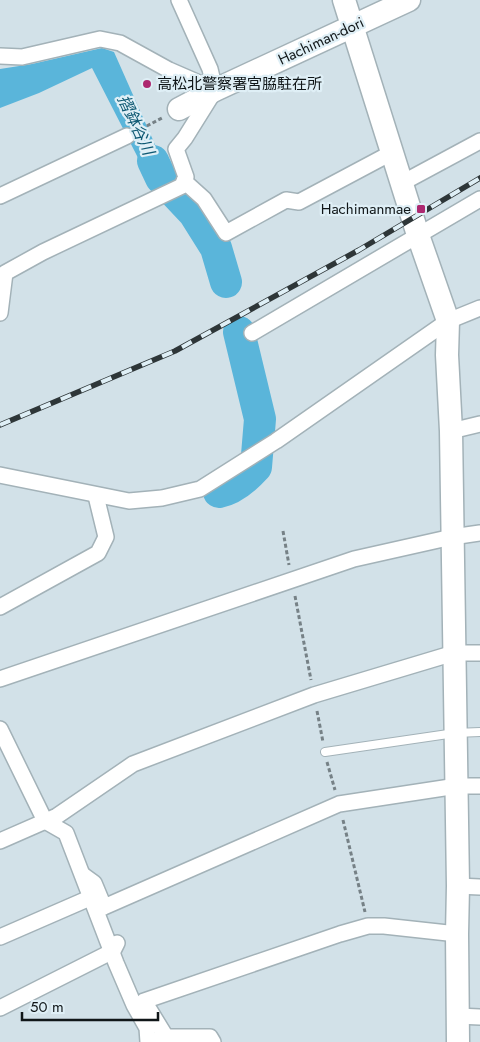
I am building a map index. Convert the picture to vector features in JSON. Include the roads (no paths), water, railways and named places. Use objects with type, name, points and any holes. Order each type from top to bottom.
[{"type":"street","points":[[0,313],[5,273],[43,252],[179,186],[186,177],[176,149],[186,138],[215,90],[210,69],[179,0]]},
{"type":"street","points":[[344,0],[418,235],[448,321],[447,355],[452,431],[455,733],[457,786],[469,886],[457,934],[469,1016],[458,1042]]},
{"type":"street","name":"Hachiman-dori","points":[[179,110],[215,90],[409,0]]},
{"type":"street","points":[[0,56],[22,57],[100,38],[120,43],[169,70],[215,90]]},
{"type":"street","points":[[0,196],[127,136]]},
{"type":"street","points":[[402,183],[480,141]]},
{"type":"street","points":[[179,186],[204,199],[226,233],[286,200],[299,202],[393,152]]},
{"type":"street","points":[[252,333],[480,199]]},
{"type":"street","points":[[0,475],[96,496],[129,501],[162,498],[200,489],[268,446],[448,321],[480,308]]},
{"type":"street","points":[[452,431],[480,424]]},
{"type":"street","points":[[0,607],[98,553],[106,537],[96,496]]},
{"type":"street","points":[[0,678],[354,559],[452,537],[480,533]]},
{"type":"street","points":[[0,841],[57,816],[133,764],[314,695],[454,653],[480,653]]},
{"type":"street","points":[[0,729],[45,821],[66,833],[83,874],[98,902],[113,950],[134,1005],[147,1028],[149,1042],[166,1037],[210,1037],[213,1042]]},
{"type":"street","points":[[0,936],[98,902],[339,804],[457,786],[480,786]]},
{"type":"street","points":[[166,1037],[144,1001],[368,926],[457,934]]},
{"type":"street","points":[[0,1008],[113,950]]},
{"type":"lane","points":[[324,752],[455,733],[480,732]]},
{"type":"water","points":[[102,48],[114,52],[172,183],[155,191],[92,68],[39,93],[0,108],[0,69],[32,64]]},
{"type":"waterway","name":"摺鉢谷川","points":[[153,161],[161,178],[194,213],[216,248],[226,282]]},
{"type":"waterway","name":"摺鉢谷川","points":[[219,492],[239,482],[256,467],[260,419],[239,332]]},
{"type":"railway","points":[[0,425],[175,351],[359,250],[480,178]]},
{"type":"place","name":"高松北警察署宮脇駐在所","points":[[147,84]]},
{"type":"place","name":"Hachimanmae","points":[[421,209]]}]
